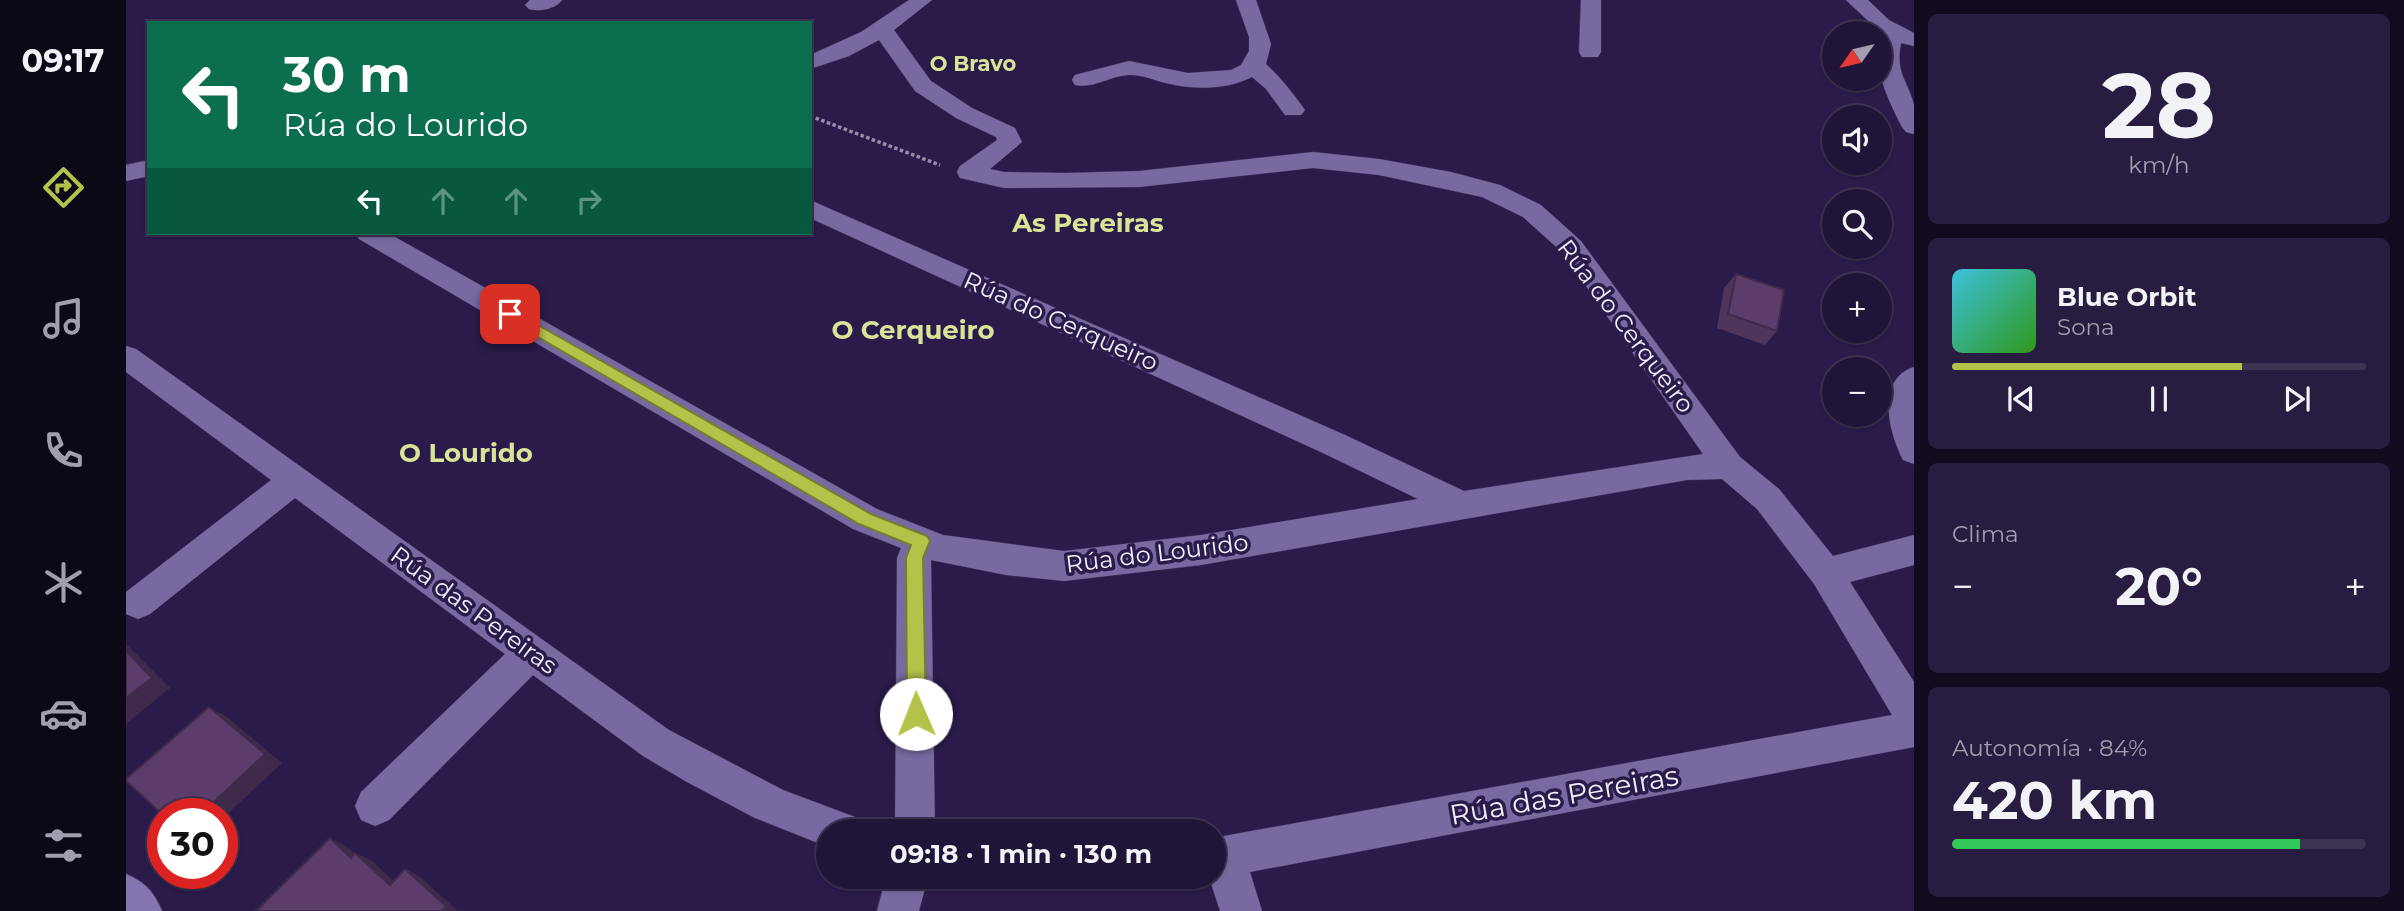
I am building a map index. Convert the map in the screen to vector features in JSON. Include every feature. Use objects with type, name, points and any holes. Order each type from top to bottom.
[{"type":"main road","points":[[126,900],[136,911]]},
{"type":"street","points":[[812,61],[844,51],[882,29],[922,0]]},
{"type":"street","points":[[1083,80],[1123,69],[1138,68],[1177,79],[1200,82],[1232,76],[1254,66],[1258,63],[1261,48],[1260,30],[1249,14],[1246,0]]},
{"type":"street","points":[[1590,52],[1591,0]]},
{"type":"street","points":[[1856,0],[1877,23],[1904,37],[1887,51],[1888,70],[1914,127]]},
{"type":"street","points":[[882,29],[923,86],[964,113],[1007,133],[1010,142],[969,172]]},
{"type":"street","points":[[1254,66],[1274,84],[1293,110]]},
{"type":"street","name":"Rúa do Cerqueiro","points":[[969,172],[1004,180],[1066,181],[1139,178],[1313,160],[1379,167],[1490,191],[1532,211],[1572,247],[1729,466],[1768,499],[1826,573],[1914,716]]},
{"type":"street","points":[[126,173],[147,168]]},
{"type":"street","name":"Rúa do Cerqueiro","points":[[812,209],[1334,444],[1462,506]]},
{"type":"street","name":"Rúa do Lourido","points":[[371,235],[865,519],[955,552],[1064,566],[1201,550],[1688,467],[1729,466]]},
{"type":"street","name":"Rúa das Pereiras","points":[[126,356],[656,743],[725,784],[816,824]]},
{"type":"street","points":[[1914,378],[1908,384],[1902,404],[1905,428],[1914,451]]},
{"type":"street","points":[[138,603],[295,480]]},
{"type":"street","points":[[915,819],[914,558],[921,541]]},
{"type":"street","points":[[1826,573],[1914,550]]},
{"type":"street","points":[[375,806],[532,652]]},
{"type":"street","name":"Rúa das Pereiras","points":[[1226,857],[1914,729]]},
{"type":"street","points":[[1226,875],[1241,911]]},
{"type":"street","points":[[898,911],[904,889]]},
{"type":"path","points":[[812,117],[964,174],[969,172]]},
{"type":"building","points":[[1736,274],[1784,290],[1777,331],[1728,314]]},
{"type":"building","points":[[126,651],[152,678],[126,698]]},
{"type":"building","points":[[209,707],[265,754],[218,798],[147,798],[147,800],[126,779]]},
{"type":"building","points":[[330,838],[351,858],[355,853],[390,885],[405,869],[446,906],[442,911],[256,911]]},
{"type":"district","name":"O Bravo","points":[[973,63]]},
{"type":"district","name":"As Pereiras","points":[[1088,223]]},
{"type":"district","name":"O Cerqueiro","points":[[913,330]]},
{"type":"district","name":"O Lourido","points":[[466,453]]},
{"type":"route","points":[[510,314],[865,519],[921,541],[914,558],[916,714]]}]
